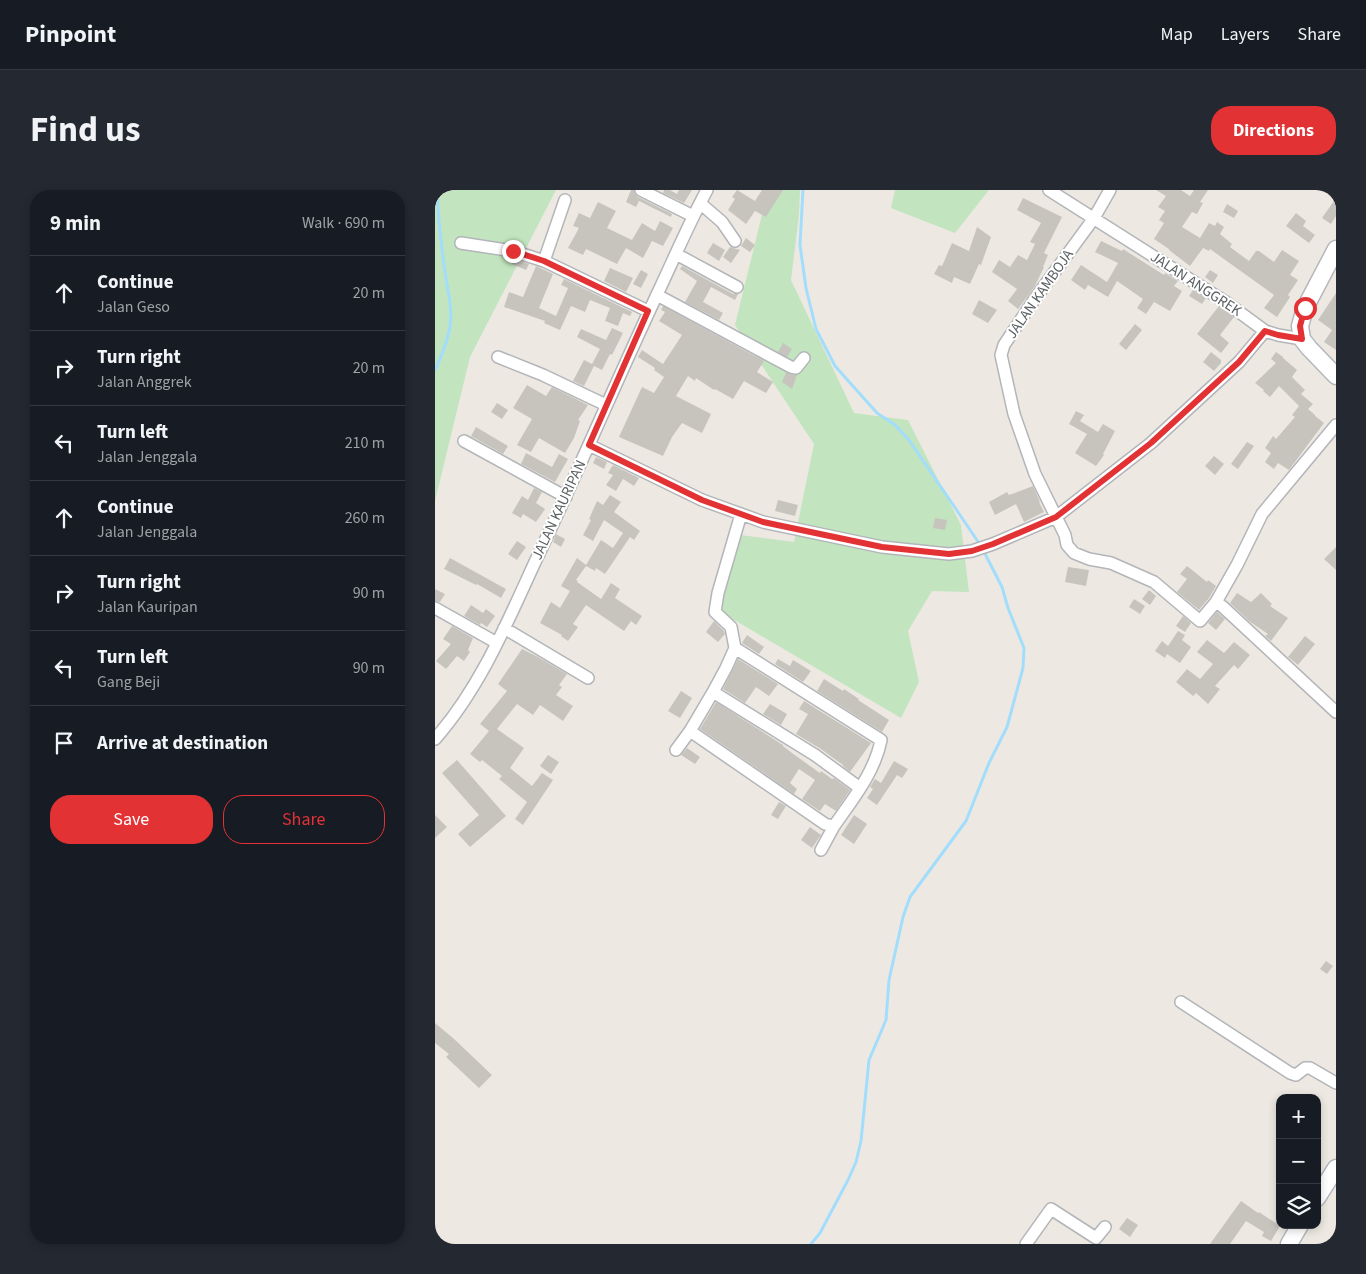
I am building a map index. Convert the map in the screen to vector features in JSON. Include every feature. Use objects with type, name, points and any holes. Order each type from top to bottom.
[{"type":"main road","points":[[1336,249],[1305,308],[1301,332],[1309,348],[1336,376]]},
{"type":"main road","points":[[1321,1192],[1336,1168]]},
{"type":"main road","points":[[1289,1244],[1298,1229]]},
{"type":"street","points":[[641,190],[693,216]]},
{"type":"street","name":"JALAN KAURIPAN","points":[[435,740],[475,686],[504,628],[566,497],[648,311],[707,190]]},
{"type":"street","name":"JALAN ANGGREK","points":[[1049,190],[1227,303],[1265,331],[1278,335],[1301,332]]},
{"type":"street","name":"JALAN KAMBOJA","points":[[1110,190],[1094,218],[1034,300],[1004,345],[1001,355],[1014,414],[1035,474],[1065,534],[1067,545],[1074,553],[1089,559],[1111,563],[1154,582],[1200,621],[1216,602]]},
{"type":"street","points":[[544,261],[565,200]]},
{"type":"street","points":[[700,203],[722,222],[735,242]]},
{"type":"street","points":[[461,243],[513,251],[544,261],[648,311]]},
{"type":"street","points":[[676,254],[737,287]]},
{"type":"street","points":[[657,295],[791,368],[796,368],[804,358]]},
{"type":"street","points":[[589,445],[702,500],[763,522],[882,547],[949,554],[972,551],[1056,517],[1151,443],[1239,362],[1265,331]]},
{"type":"street","points":[[498,357],[543,375],[606,405]]},
{"type":"street","points":[[1336,426],[1262,514],[1216,602],[1336,712]]},
{"type":"street","points":[[464,441],[566,497]]},
{"type":"street","points":[[676,750],[713,692],[735,648],[731,626],[715,612],[718,593],[741,514]]},
{"type":"street","points":[[435,608],[497,642]]},
{"type":"street","points":[[504,628],[588,678]]},
{"type":"street","points":[[735,648],[881,740],[878,754],[860,788],[834,826],[821,850]]},
{"type":"street","points":[[713,692],[815,755],[860,788]]},
{"type":"street","points":[[690,730],[825,824],[834,826]]},
{"type":"street","points":[[1181,1002],[1290,1073],[1296,1075],[1305,1068],[1310,1068],[1336,1083]]},
{"type":"street","points":[[1026,1244],[1051,1209],[1096,1238],[1105,1227]]},
{"type":"green space","points":[[435,190],[556,190],[470,357],[435,501]]},
{"type":"green space","points":[[768,190],[800,190],[791,280],[854,413],[908,420],[961,525],[969,592],[932,591],[908,631],[919,682],[901,718],[719,611],[740,535],[794,542],[814,444],[735,325]]},
{"type":"green space","points":[[895,190],[989,190],[955,233],[891,208]]},
{"type":"building","points":[[631,190],[634,190],[638,197],[672,214],[671,217],[639,201],[636,207],[626,202]]},
{"type":"building","points":[[664,190],[670,190],[677,194],[679,190],[692,190],[684,203],[663,193]]},
{"type":"building","points":[[737,190],[755,201],[762,190],[783,190],[766,217],[755,211],[746,224],[728,210],[735,199],[732,197]]},
{"type":"building","points":[[1156,190],[1181,190],[1190,196],[1194,190],[1208,190],[1200,202],[1203,203],[1197,214],[1192,212],[1182,227],[1200,238],[1209,223],[1215,226],[1217,222],[1224,227],[1220,234],[1232,244],[1230,247],[1249,261],[1256,251],[1259,251],[1274,262],[1282,250],[1299,261],[1290,275],[1298,280],[1277,317],[1264,308],[1274,295],[1210,249],[1209,251],[1203,248],[1190,266],[1154,239],[1164,223],[1159,220],[1165,211],[1158,207],[1166,196]]},
{"type":"building","points":[[1023,198],[1062,217],[1044,253],[1048,255],[1035,286],[1018,309],[1008,301],[1017,289],[992,272],[999,260],[1010,267],[1018,255],[1027,260],[1035,244],[1030,242],[1041,223],[1017,210]]},
{"type":"building","points":[[1336,198],[1336,216],[1331,224],[1322,218]]},
{"type":"building","points":[[598,202],[616,211],[607,228],[632,240],[642,223],[655,231],[660,221],[673,228],[663,246],[652,241],[643,258],[626,248],[617,264],[586,249],[583,255],[568,248],[579,228],[573,226],[579,213],[590,218]]},
{"type":"building","points":[[1227,204],[1238,211],[1234,218],[1223,212]]},
{"type":"building","points":[[1296,213],[1306,221],[1303,226],[1315,235],[1309,243],[1286,226]]},
{"type":"building","points":[[977,227],[991,237],[981,265],[979,264],[970,284],[954,277],[952,283],[934,274],[939,265],[942,266],[952,243],[969,251]]},
{"type":"building","points":[[746,238],[755,245],[750,252],[741,246]]},
{"type":"building","points":[[1101,241],[1122,251],[1123,249],[1164,275],[1165,273],[1178,281],[1174,286],[1182,291],[1170,311],[1154,302],[1146,314],[1137,308],[1143,299],[1117,281],[1108,297],[1088,285],[1085,290],[1071,280],[1081,265],[1107,282],[1118,263],[1095,252]]},
{"type":"building","points":[[713,243],[725,250],[719,261],[707,253]]},
{"type":"building","points":[[730,247],[740,250],[731,263],[723,257]]},
{"type":"building","points":[[514,259],[529,264],[526,270],[512,264]]},
{"type":"building","points":[[536,266],[553,274],[539,308],[556,316],[568,288],[561,285],[564,279],[632,312],[630,316],[623,313],[618,326],[605,321],[610,308],[590,300],[585,312],[571,306],[560,330],[544,323],[545,321],[504,307],[509,292],[523,297]]},
{"type":"building","points":[[682,266],[733,294],[738,294],[735,300],[711,287],[703,302],[723,313],[719,320],[685,302],[697,281],[680,269]]},
{"type":"building","points":[[610,268],[633,278],[626,292],[604,281]]},
{"type":"building","points":[[641,270],[648,274],[641,288],[633,284]]},
{"type":"building","points":[[1210,270],[1218,275],[1213,283],[1205,277]]},
{"type":"building","points":[[1193,290],[1206,298],[1202,304],[1189,296]]},
{"type":"building","points":[[1336,293],[1336,350],[1324,342],[1332,330],[1318,320]]},
{"type":"building","points":[[979,300],[997,310],[988,323],[972,314]]},
{"type":"building","points":[[663,306],[764,361],[757,372],[773,382],[766,393],[744,381],[733,399],[714,390],[696,378],[695,381],[688,376],[676,396],[711,414],[702,433],[682,423],[672,437],[663,456],[619,437],[642,387],[654,393],[664,377],[654,370],[655,368],[638,357],[642,350],[663,364],[682,335],[659,321],[665,312],[661,310]]},
{"type":"building","points":[[1219,306],[1234,317],[1220,335],[1229,343],[1221,353],[1197,334]]},
{"type":"building","points":[[1135,324],[1142,330],[1126,350],[1119,344]]},
{"type":"building","points":[[612,328],[623,333],[602,370],[594,366],[584,386],[573,381],[584,360],[592,364],[600,349],[577,337],[581,329],[606,340]]},
{"type":"building","points":[[783,343],[792,349],[787,357],[778,352]]},
{"type":"building","points":[[1211,352],[1221,360],[1221,363],[1214,371],[1203,362]]},
{"type":"building","points":[[1276,352],[1297,370],[1292,377],[1305,390],[1301,394],[1313,404],[1308,409],[1324,423],[1289,470],[1278,463],[1274,469],[1265,462],[1271,453],[1265,448],[1273,436],[1276,439],[1295,417],[1292,415],[1299,406],[1279,386],[1270,397],[1255,383],[1276,363],[1271,359]]},
{"type":"building","points":[[786,373],[797,375],[792,389],[782,382]]},
{"type":"building","points":[[527,385],[546,396],[552,387],[588,405],[578,420],[580,421],[574,438],[565,453],[539,438],[531,452],[517,445],[532,419],[513,408]]},
{"type":"building","points":[[497,403],[508,410],[502,419],[491,412]]},
{"type":"building","points":[[1076,411],[1084,415],[1080,421],[1098,432],[1103,424],[1115,431],[1104,455],[1096,466],[1075,453],[1087,434],[1069,424]]},
{"type":"building","points":[[476,427],[508,446],[503,454],[471,436]]},
{"type":"building","points":[[1247,442],[1254,446],[1238,469],[1231,464]]},
{"type":"building","points":[[526,453],[552,467],[559,454],[568,459],[555,482],[521,464]]},
{"type":"building","points":[[1214,456],[1224,464],[1215,475],[1205,466]]},
{"type":"building","points":[[596,457],[607,462],[604,469],[593,463]]},
{"type":"building","points":[[613,465],[639,478],[634,486],[623,479],[616,491],[606,485],[613,475],[608,473]]},
{"type":"building","points":[[1033,486],[1044,512],[1024,522],[1016,504],[995,515],[989,502],[1007,492],[1009,495]]},
{"type":"building","points":[[534,488],[542,492],[536,503],[545,509],[536,522],[523,514],[521,518],[512,513],[522,496],[528,500]]},
{"type":"building","points":[[610,495],[621,502],[614,512],[640,531],[634,540],[630,537],[605,574],[596,568],[595,571],[586,566],[576,580],[601,599],[611,583],[620,589],[615,598],[642,616],[636,625],[631,621],[624,631],[586,605],[573,624],[578,627],[568,641],[562,635],[540,623],[551,602],[560,608],[570,591],[561,586],[577,558],[586,565],[601,540],[613,548],[623,533],[604,520],[593,541],[583,535],[591,520],[589,519],[597,501],[603,505]]},
{"type":"building","points":[[778,500],[798,505],[795,516],[775,511]]},
{"type":"building","points":[[935,518],[947,520],[945,530],[933,528]]},
{"type":"building","points":[[556,534],[565,539],[561,547],[553,542]]},
{"type":"building","points":[[517,541],[526,547],[517,560],[508,554]]},
{"type":"building","points":[[1336,547],[1336,570],[1324,559]]},
{"type":"building","points":[[450,558],[506,589],[501,598],[477,584],[444,569]]},
{"type":"building","points":[[1187,566],[1207,582],[1208,580],[1216,586],[1199,610],[1177,592],[1187,579],[1180,574]]},
{"type":"building","points":[[1068,567],[1089,570],[1086,586],[1065,582]]},
{"type":"building","points":[[435,589],[445,594],[440,602],[435,601]]},
{"type":"building","points":[[1149,590],[1156,596],[1150,605],[1142,599]]},
{"type":"building","points":[[1237,593],[1251,602],[1261,593],[1272,604],[1270,606],[1288,618],[1271,641],[1265,636],[1268,634],[1249,621],[1230,603]]},
{"type":"building","points":[[1134,599],[1145,606],[1140,614],[1129,607]]},
{"type":"building","points":[[471,605],[483,613],[486,609],[495,616],[487,627],[464,616]]},
{"type":"building","points":[[1217,612],[1225,619],[1216,630],[1208,623]]},
{"type":"building","points":[[1183,616],[1191,623],[1185,632],[1176,626]]},
{"type":"building","points":[[714,621],[725,634],[718,642],[706,632]]},
{"type":"building","points":[[452,626],[473,638],[468,650],[470,652],[464,661],[457,656],[446,669],[436,661],[451,644],[443,639]]},
{"type":"building","points":[[1178,631],[1185,635],[1182,640],[1191,647],[1180,663],[1167,654],[1165,658],[1155,651],[1162,641],[1168,646]]},
{"type":"building","points":[[747,635],[764,647],[759,654],[742,643]]},
{"type":"building","points":[[1305,636],[1315,644],[1298,665],[1288,657]]},
{"type":"building","points":[[1207,640],[1224,653],[1234,642],[1250,655],[1238,669],[1234,665],[1215,686],[1220,689],[1208,704],[1196,693],[1193,696],[1176,682],[1187,669],[1200,679],[1213,664],[1197,652]]},
{"type":"building","points":[[522,649],[567,674],[559,685],[562,687],[556,695],[573,706],[563,721],[540,705],[533,715],[517,704],[497,729],[524,748],[510,768],[532,786],[542,773],[553,780],[523,825],[515,819],[527,802],[499,779],[502,776],[482,760],[480,762],[470,754],[489,731],[480,724],[507,691],[498,684]]},
{"type":"building","points":[[738,659],[778,684],[769,696],[756,687],[745,703],[723,689]]},
{"type":"building","points":[[778,659],[790,666],[793,660],[811,671],[803,682],[775,664]]},
{"type":"building","points":[[824,679],[843,691],[844,689],[889,720],[882,732],[817,691]]},
{"type":"building","points":[[681,691],[692,698],[680,718],[668,711]]},
{"type":"building","points":[[804,701],[871,743],[850,772],[821,749],[796,734],[808,714],[799,709]]},
{"type":"building","points":[[716,702],[783,745],[820,773],[821,771],[832,779],[834,778],[850,790],[836,811],[825,804],[820,811],[802,799],[815,780],[799,769],[790,783],[797,789],[794,794],[700,729]]},
{"type":"building","points":[[770,704],[787,714],[781,725],[763,714]]},
{"type":"building","points":[[687,748],[700,757],[695,764],[681,755]]},
{"type":"building","points":[[548,755],[559,762],[551,774],[540,766]]},
{"type":"building","points":[[457,760],[506,816],[470,847],[458,834],[479,815],[442,773]]},
{"type":"building","points":[[894,761],[908,769],[902,778],[897,775],[877,805],[867,798],[873,789],[870,787],[875,779],[881,783]]},
{"type":"building","points":[[779,802],[786,806],[778,819],[771,815]]},
{"type":"building","points":[[435,815],[447,827],[435,838]]},
{"type":"building","points":[[854,815],[867,824],[854,844],[841,835]]},
{"type":"building","points":[[810,827],[821,835],[812,848],[801,840]]},
{"type":"building","points":[[1326,961],[1333,966],[1327,974],[1320,969]]},
{"type":"building","points":[[435,1023],[492,1075],[479,1088],[446,1057],[449,1054],[435,1043]]},
{"type":"building","points":[[1241,1201],[1276,1223],[1276,1229],[1278,1229],[1271,1241],[1262,1236],[1264,1232],[1246,1221],[1230,1244],[1210,1244]]},
{"type":"building","points":[[1127,1218],[1138,1225],[1130,1237],[1119,1229]]},
{"type":"waterway","points":[[435,370],[446,343],[451,319],[437,190]]},
{"type":"waterway","points":[[803,190],[800,245],[806,288],[816,329],[835,366],[877,413],[895,425],[909,440],[981,546],[1002,587],[1024,648],[1023,668],[1007,727],[989,763],[966,821],[910,897],[903,917],[889,980],[886,1020],[869,1060],[861,1141],[856,1162],[820,1233],[811,1244]]},
{"type":"route","points":[[513,251],[544,261],[648,311],[589,445],[702,500],[763,522],[882,547],[949,554],[972,551],[993,544],[1056,517],[1151,443],[1239,362],[1265,331],[1302,339],[1300,326],[1305,308]]}]
